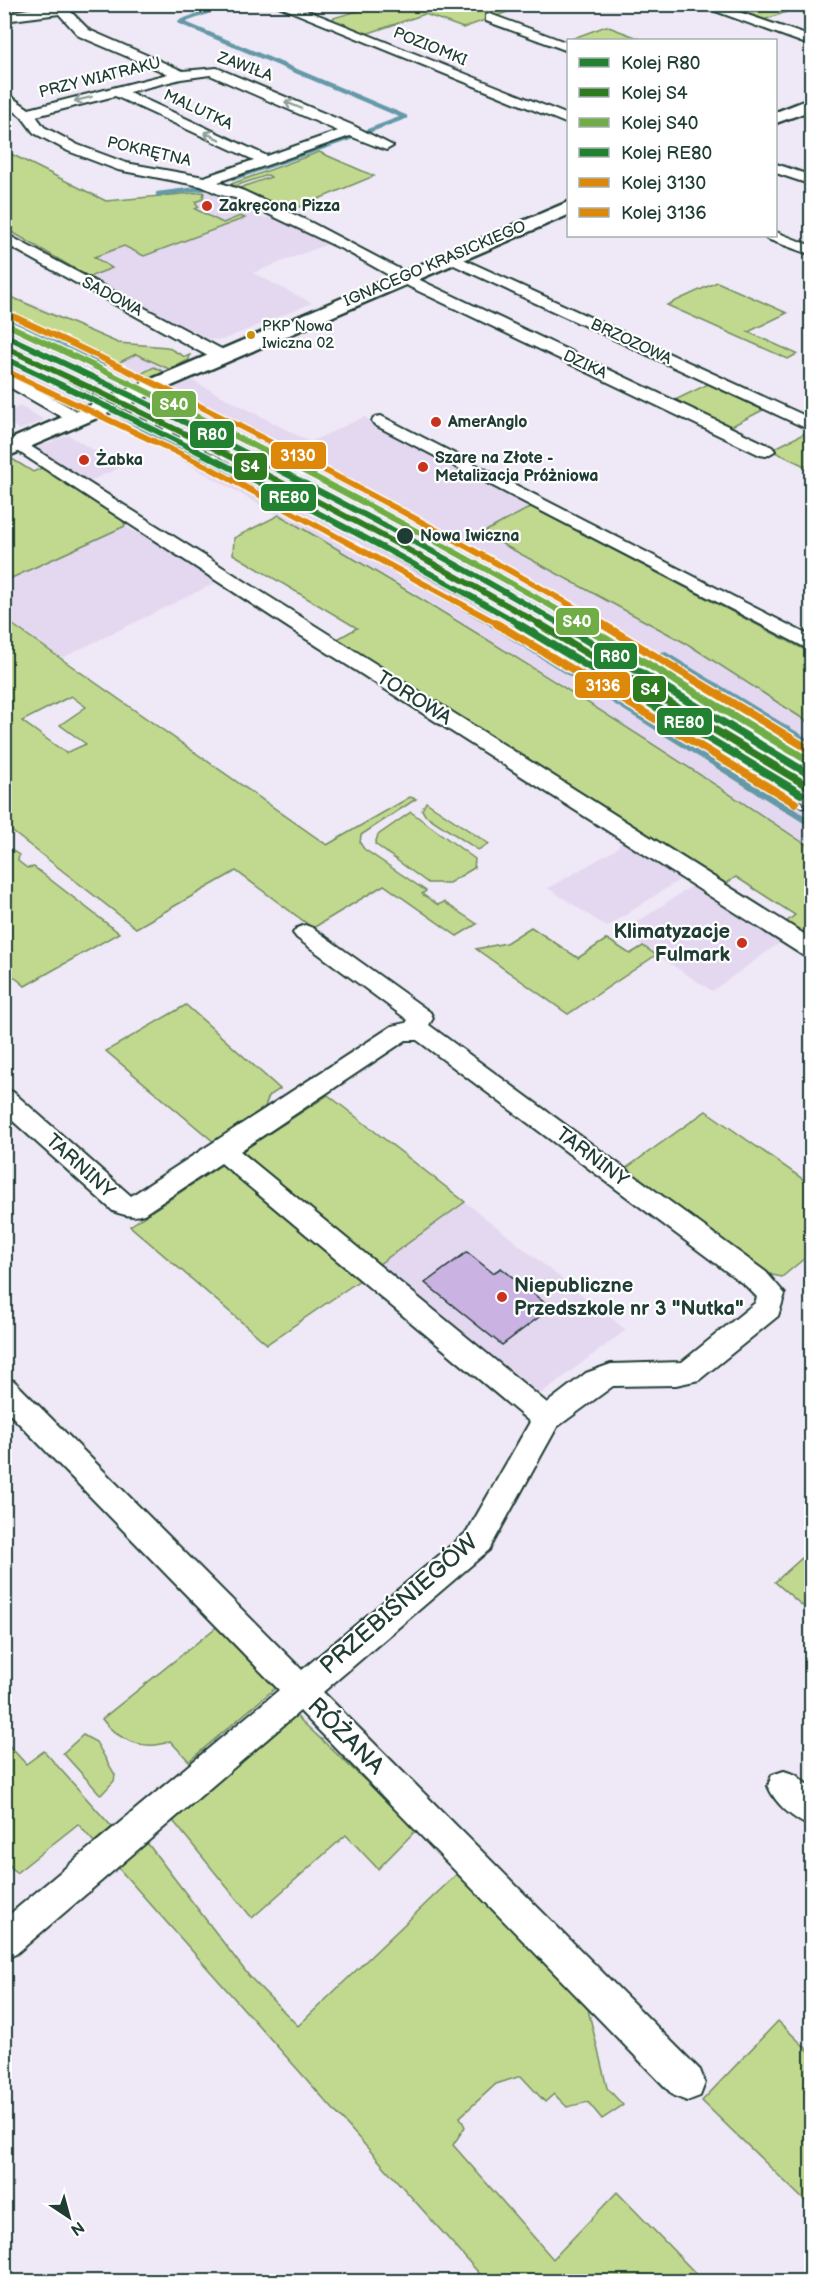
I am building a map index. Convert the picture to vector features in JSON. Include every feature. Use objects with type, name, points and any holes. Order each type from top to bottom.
[{"type":"street","points":[[4,17],[21,9],[54,9],[77,4]]},
{"type":"street","name":"POZIOMKI","points":[[279,4],[567,120]]},
{"type":"street","points":[[702,4],[812,42]]},
{"type":"street","name":"ZAWIŁA","points":[[54,9],[63,11],[84,33],[181,75],[216,72],[386,146]]},
{"type":"street","points":[[490,18],[567,47]]},
{"type":"street","name":"PRZY WIATRAKU","points":[[27,114],[181,75]]},
{"type":"street","name":"MALUTKA","points":[[115,92],[266,160]]},
{"type":"street","name":"POKRĘTNA","points":[[4,96],[27,114],[46,136],[104,161],[139,171],[210,181],[266,160]]},
{"type":"street","points":[[777,118],[812,103]]},
{"type":"street","points":[[266,160],[345,133],[347,128]]},
{"type":"street","points":[[777,168],[812,181]]},
{"type":"street","name":"DZIKA","points":[[210,181],[226,192],[238,194],[354,251],[381,261],[405,277],[766,451]]},
{"type":"street","name":"IGNACEGO KRASICKIEGO","points":[[12,448],[567,208]]},
{"type":"street","name":"SADOWA","points":[[4,237],[221,356]]},
{"type":"street","points":[[775,237],[812,251]]},
{"type":"street","name":"BRZOZOWA","points":[[450,258],[812,426]]},
{"type":"street","points":[[4,377],[78,418]]},
{"type":"street","points":[[381,421],[812,645]]},
{"type":"street","name":"TOROWA","points":[[12,448],[296,624],[812,950]]},
{"type":"street","points":[[305,933],[421,1018],[415,1029]]},
{"type":"street","name":"TARNINY","points":[[4,1098],[122,1204],[130,1207],[139,1205],[401,1032],[415,1029],[429,1035],[767,1289]]},
{"type":"street","points":[[222,1150],[547,1419]]},
{"type":"street","name":"PRZEBIŚNIEGÓW","points":[[4,1942],[478,1541],[547,1419],[596,1381],[611,1375],[689,1372],[768,1308],[772,1300],[767,1289]]},
{"type":"street","name":"RÓŻANA","points":[[4,1389],[687,2083]]},
{"type":"street","points":[[784,1786],[812,1811]]},
{"type":"shaded area","points":[[213,190],[265,211],[256,215],[276,218],[330,243],[253,273],[312,303],[222,340],[209,339],[89,277],[112,268],[93,258],[124,246],[144,256],[240,216],[223,223],[194,209],[197,206],[194,202],[203,196],[201,194]]},
{"type":"shaded area","points":[[4,294],[38,306],[172,368],[78,409],[70,408],[5,368]]},
{"type":"shaded area","points":[[189,379],[310,442],[364,417],[531,507],[483,533],[689,645],[811,724],[811,848],[567,688],[410,590],[169,453],[100,418]]},
{"type":"shaded area","points":[[20,406],[44,420],[20,430],[5,420],[5,414]]},
{"type":"shaded area","points":[[68,435],[121,467],[90,481],[36,448]]},
{"type":"shaded area","points":[[125,526],[136,533],[147,534],[196,565],[198,570],[215,583],[62,658],[5,619],[4,581]]},
{"type":"shaded area","points":[[624,838],[646,852],[645,856],[651,860],[660,865],[663,863],[685,876],[607,927],[548,888],[615,850]]},
{"type":"shaded area","points":[[693,885],[781,942],[712,991],[622,932]]},
{"type":"shaded area","name":"Niepubliczne Przedszkole nr 3 \"Nutka\"","points":[[465,1202],[626,1330],[539,1395],[379,1264]]},
{"type":"green space","points":[[418,4],[514,4],[521,7],[463,28],[425,14],[363,35],[327,20],[378,6],[409,8]]},
{"type":"green space","points":[[720,5],[806,5],[764,20]]},
{"type":"green space","points":[[606,26],[638,38],[634,39],[571,39]]},
{"type":"green space","points":[[5,151],[106,201],[204,192],[203,199],[195,202],[199,207],[195,209],[223,223],[240,216],[245,218],[144,256],[124,246],[94,257],[112,268],[89,277],[5,228]]},
{"type":"green space","points":[[319,152],[374,176],[292,210],[239,188],[271,177],[268,175],[235,186],[231,184]]},
{"type":"green space","points":[[717,282],[787,313],[748,332],[797,354],[788,359],[667,305]]},
{"type":"green space","points":[[4,294],[118,343],[167,347],[185,357],[190,355],[189,360],[169,369],[136,354],[116,364],[139,375],[154,367],[164,372],[142,381],[5,316]]},
{"type":"green space","points":[[708,384],[763,410],[726,429],[671,402]]},
{"type":"green space","points":[[811,432],[811,469],[771,450]]},
{"type":"green space","points":[[12,459],[33,472],[44,467],[122,517],[125,526],[5,581],[4,462]]},
{"type":"green space","points":[[531,507],[811,653],[811,724],[689,645],[482,533]]},
{"type":"green space","points":[[279,515],[548,677],[811,848],[811,940],[785,923],[795,915],[736,877],[724,885],[334,641],[357,628],[233,554],[234,538]]},
{"type":"green space","points":[[13,625],[327,845],[410,797],[416,799],[361,835],[360,843],[364,849],[426,891],[422,894],[438,905],[444,902],[477,924],[457,936],[384,885],[313,928],[236,871],[136,928],[5,826],[4,629]],"holes":[[[71,696],[86,707],[60,725],[86,744],[66,753],[22,721]]]},
{"type":"green space","points":[[426,802],[489,844],[478,850],[425,815],[422,810]]},
{"type":"green space","points":[[411,812],[475,859],[474,868],[449,883],[428,883],[375,844],[378,835]]},
{"type":"green space","points":[[4,845],[19,855],[18,861],[27,868],[34,867],[119,933],[25,986],[5,969]]},
{"type":"green space","points":[[531,927],[578,958],[607,939],[630,954],[643,946],[656,955],[568,1014],[476,949],[506,943]]},
{"type":"green space","points":[[186,1005],[280,1089],[269,1096],[264,1109],[214,1142],[106,1051]]},
{"type":"green space","points":[[328,1095],[465,1202],[379,1264],[242,1151]]},
{"type":"green space","points":[[706,1111],[811,1185],[811,1253],[782,1277],[772,1275],[625,1169]]},
{"type":"green space","points":[[223,1164],[360,1280],[267,1344],[130,1226]]},
{"type":"green space","points":[[811,1550],[811,1613],[775,1582]]},
{"type":"green space","points":[[219,1625],[279,1685],[189,1761],[170,1741],[151,1745],[132,1742],[115,1733],[102,1719]]},
{"type":"green space","points":[[293,1713],[417,1829],[378,1869],[346,1835],[252,1918],[174,1822],[174,1814]]},
{"type":"green space","points":[[83,1735],[96,1742],[115,1775],[114,1781],[101,1795],[63,1753]]},
{"type":"green space","points":[[4,1740],[26,1764],[44,1751],[112,1827],[94,1842],[78,1824],[16,1873],[5,1860]]},
{"type":"green space","points":[[141,1843],[148,1844],[249,1976],[298,2026],[461,1870],[588,2009],[607,2088],[623,2105],[602,2119],[588,2102],[567,2107],[554,2094],[545,2102],[521,2076],[496,2084],[460,2117],[465,2127],[453,2145],[553,2259],[617,2192],[703,2281],[486,2281],[116,1865]]},
{"type":"green space","points":[[778,2021],[811,2053],[811,2207],[702,2101]]},
{"type":"building","name":"Niepubliczne Przedszkole nr 3 \"Nutka\"","points":[[467,1252],[493,1273],[501,1268],[551,1308],[502,1345],[425,1283]]},
{"type":"waterway","points":[[229,4],[180,22],[405,117],[368,131]]},
{"type":"waterway","points":[[234,178],[352,137]]},
{"type":"waterway","points":[[158,194],[206,188]]},
{"type":"waterway","points":[[4,318],[105,363]]},
{"type":"waterway","points":[[4,358],[85,397]]},
{"type":"waterway","points":[[122,416],[495,625]]},
{"type":"waterway","points":[[493,624],[812,824]]},
{"type":"waterway","points":[[664,655],[812,745]]},
{"type":"railway","points":[[4,347],[156,424],[518,625]]},
{"type":"railway","points":[[515,624],[812,811]]},
{"type":"rail line","name":"3130","points":[[13,316],[218,414],[420,520],[617,632],[812,751]]},
{"type":"rail line","name":"S40","points":[[8,325],[215,424],[417,530],[616,644],[812,763]]},
{"type":"rail line","name":"R80","points":[[4,335],[213,435],[416,542],[615,655],[812,776]]},
{"type":"rail line","name":"S4","points":[[4,347],[211,446],[412,552],[611,666],[806,785]]},
{"type":"rail line","name":"RE80","points":[[4,358],[209,456],[410,563],[607,675],[801,794]]},
{"type":"rail line","name":"3136","points":[[4,370],[208,467],[407,573],[602,685],[795,803]]},
{"type":"place","name":"Zakręcona Pizza","points":[[207,206]]},
{"type":"place","name":"PKP Nowa Iwiczna 02","points":[[251,335]]},
{"type":"place","name":"AmerAnglo","points":[[436,422]]},
{"type":"place","name":"Żabka","points":[[84,460]]},
{"type":"place","name":"Szare na Złote - Metalizacja Próżniowa","points":[[423,467]]},
{"type":"place","name":"Nowa Iwiczna","points":[[405,536]]},
{"type":"place","name":"Klimatyzacje Fulmark","points":[[742,943]]},
{"type":"place","name":"Niepubliczne Przedszkole nr 3 \"Nutka\"","points":[[502,1297]]}]
